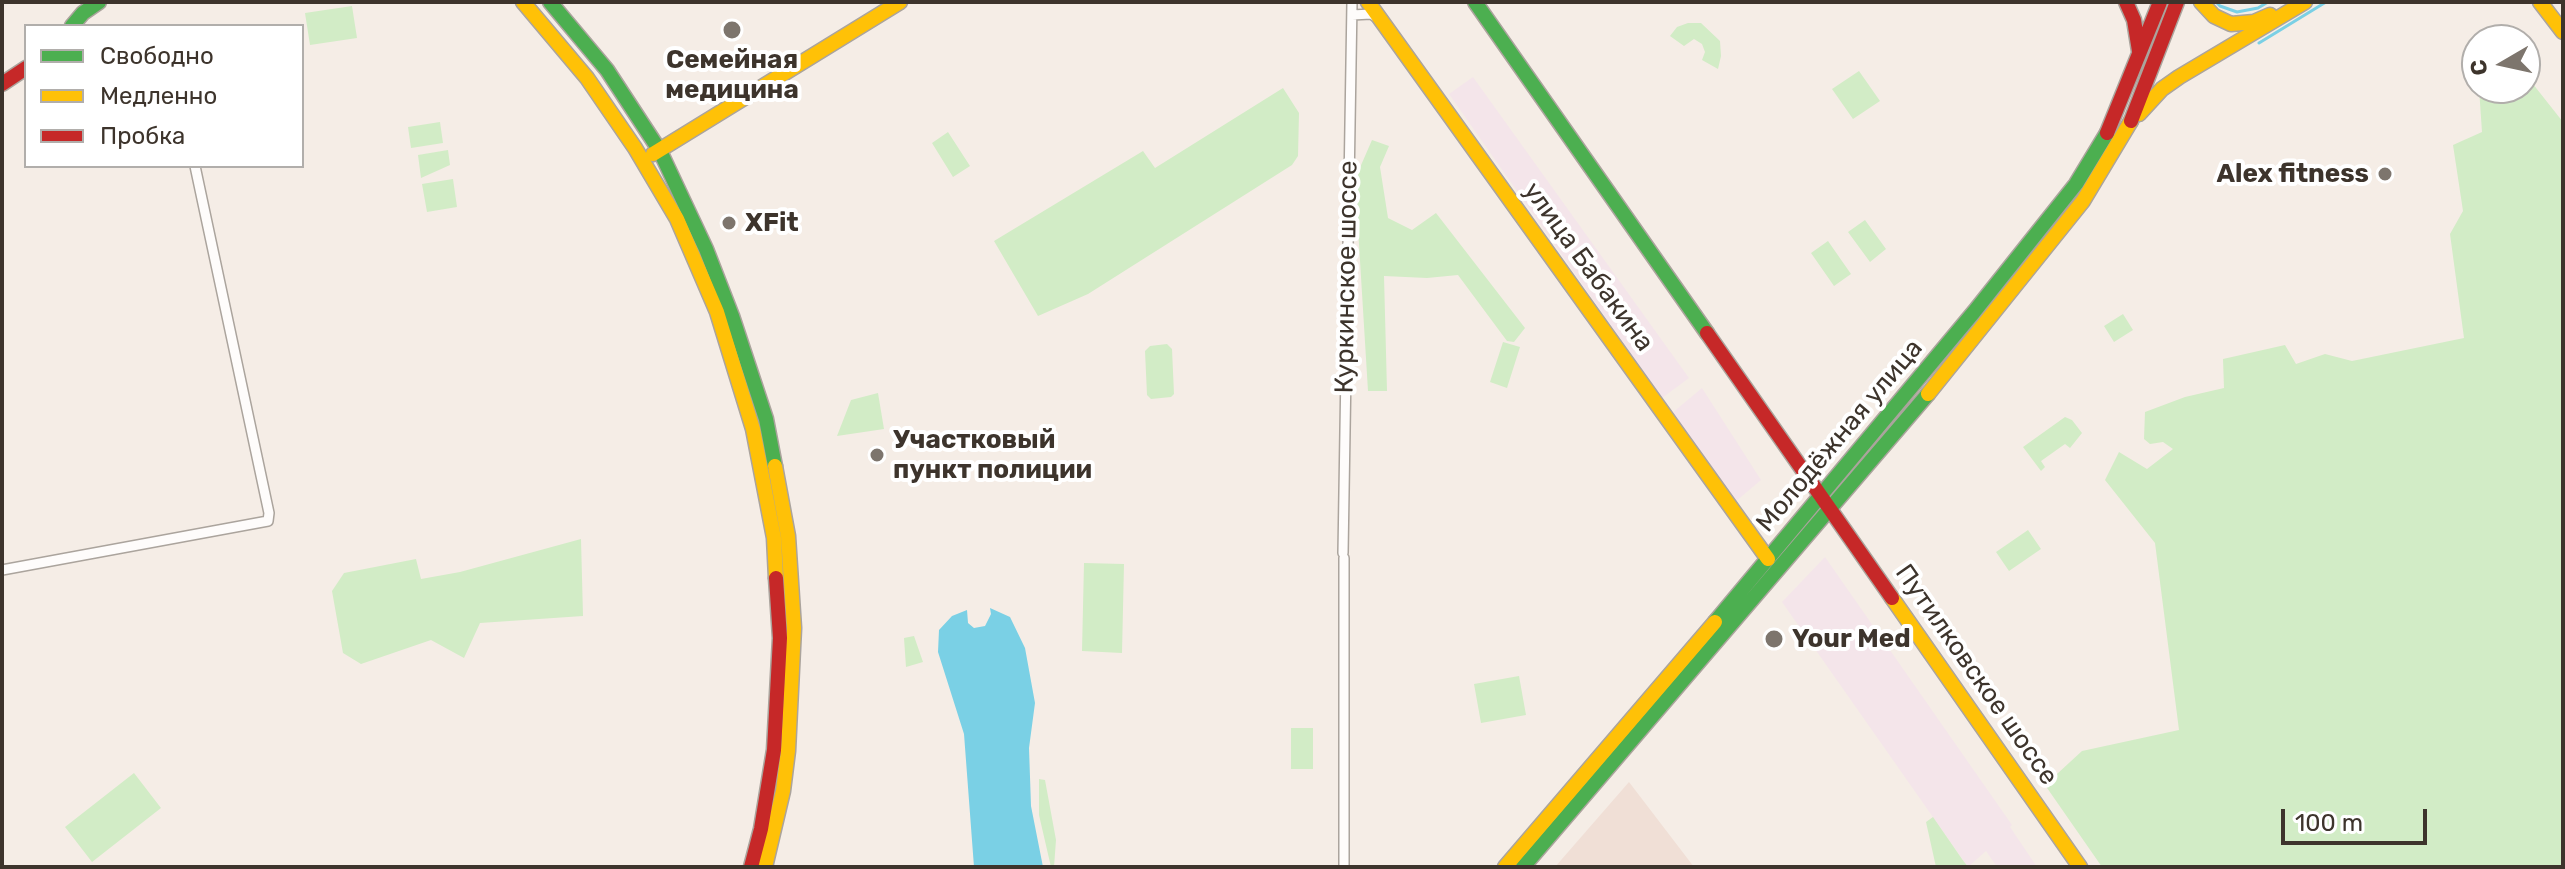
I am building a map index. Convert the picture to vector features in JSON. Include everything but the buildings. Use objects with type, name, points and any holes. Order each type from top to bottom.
[{"type":"main road","points":[[73,24],[86,7],[99,2]]},
{"type":"main road","points":[[523,2],[587,78],[643,161],[677,219],[717,312],[753,429],[767,494],[779,602],[779,678],[769,788],[751,867]]},
{"type":"main road","points":[[550,2],[607,70],[660,151],[706,249],[766,419],[788,536],[794,628],[792,707],[783,791],[765,867]]},
{"type":"main road","points":[[643,161],[900,2]]},
{"type":"main road","name":"улица Бабакина","points":[[1368,2],[1768,559]]},
{"type":"main road","points":[[1475,2],[1822,496]]},
{"type":"main road","points":[[2126,2],[2139,41],[2139,59]]},
{"type":"main road","name":"Молодёжная улица","points":[[1505,867],[1822,496],[2076,184],[2112,125],[2160,2]]},
{"type":"main road","name":"Молодёжная улица","points":[[1523,867],[1832,509],[1972,342],[2083,201],[2127,130],[2177,2]]},
{"type":"main road","points":[[2201,2],[2221,20],[2242,24],[2268,16],[2291,2]]},
{"type":"main road","points":[[2127,130],[2147,104],[2179,77],[2305,2]]},
{"type":"main road","points":[[2540,2],[2563,32]]},
{"type":"main road","points":[[2,84],[24,69]]},
{"type":"main road","name":"Путилковское шоссе","points":[[1822,496],[2080,867]]},
{"type":"street","name":"Куркинское шоссе","points":[[1344,867],[1344,555],[1352,2]]},
{"type":"street","points":[[1352,15],[1371,14],[1383,22]]},
{"type":"street","points":[[2,570],[268,521],[269,513],[195,168]]},
{"type":"shaded area","points":[[1473,77],[1689,378],[1662,398],[1449,94]]},
{"type":"shaded area","points":[[1702,388],[1761,480],[1735,502],[1671,414]]},
{"type":"shaded area","points":[[1825,557],[2012,825],[2010,827],[2037,867],[1997,867],[1986,851],[1968,867],[1782,602]]},
{"type":"shaded area","points":[[1629,782],[1694,867],[1555,867]]},
{"type":"green space","points":[[352,6],[357,38],[310,45],[305,13]]},
{"type":"green space","points":[[1701,23],[1720,41],[1718,69],[1702,60],[1705,52],[1702,44],[1694,39],[1684,46],[1670,36],[1677,27]]},
{"type":"green space","points":[[1859,71],[1880,101],[1853,119],[1832,89]]},
{"type":"green space","points":[[1283,88],[1299,113],[1298,156],[1292,165],[1088,294],[1038,316],[994,241],[1143,151],[1155,168]]},
{"type":"green space","points":[[2541,94],[2563,122],[2563,867],[2102,867],[2045,785],[2082,751],[2179,730],[2155,543],[2105,480],[2119,452],[2147,469],[2173,449],[2163,442],[2150,444],[2144,439],[2145,412],[2185,397],[2224,388],[2223,359],[2285,345],[2296,364],[2325,354],[2352,361],[2464,338],[2450,234],[2463,211],[2453,145],[2482,132],[2480,104],[2541,104]]},
{"type":"green space","points":[[440,122],[443,143],[411,148],[408,127]]},
{"type":"green space","points":[[948,132],[970,166],[953,177],[932,143]]},
{"type":"green space","points":[[1372,140],[1389,146],[1380,167],[1388,218],[1412,230],[1436,213],[1525,328],[1514,342],[1507,341],[1458,275],[1427,278],[1384,276],[1387,391],[1368,391],[1355,179]]},
{"type":"green space","points":[[448,150],[450,165],[421,178],[418,155]]},
{"type":"green space","points":[[453,179],[457,207],[427,212],[422,184]]},
{"type":"green space","points":[[1865,220],[1886,249],[1870,262],[1848,232]]},
{"type":"green space","points":[[1828,241],[1851,274],[1834,286],[1811,253]]},
{"type":"green space","points":[[2123,314],[2133,330],[2114,342],[2104,326]]},
{"type":"green space","points":[[1503,342],[1520,347],[1507,388],[1490,382]]},
{"type":"green space","points":[[1167,344],[1172,349],[1174,394],[1151,399],[1147,395],[1145,351],[1150,346]]},
{"type":"green space","points":[[878,393],[884,429],[837,436],[851,400]]},
{"type":"green space","points":[[2065,417],[2072,420],[2082,433],[2070,448],[2065,444],[2041,461],[2045,467],[2041,471],[2023,447]]},
{"type":"green space","points":[[2028,530],[2041,549],[2009,571],[1996,552]]},
{"type":"green space","points":[[581,539],[583,616],[480,623],[464,658],[431,640],[361,664],[343,653],[332,591],[344,573],[416,559],[421,579],[460,572]]},
{"type":"green space","points":[[1084,563],[1124,564],[1122,653],[1082,651]]},
{"type":"green space","points":[[914,636],[923,662],[906,667],[904,638]]},
{"type":"green space","points":[[1519,676],[1526,715],[1481,723],[1474,684]]},
{"type":"green space","points":[[1291,728],[1313,728],[1313,769],[1291,769]]},
{"type":"green space","points":[[134,773],[161,808],[92,862],[65,827]]},
{"type":"green space","points":[[1039,779],[1045,780],[1056,840],[1054,867],[1051,867],[1039,815]]},
{"type":"green space","points":[[1933,817],[1968,867],[1936,867],[1926,822]]},
{"type":"water","points":[[990,608],[1010,617],[1025,648],[1035,703],[1029,748],[1031,806],[1043,867],[974,867],[964,734],[938,652],[939,630],[952,616],[967,610],[968,623],[974,628],[985,626],[991,614]]},
{"type":"waterway","points":[[2216,2],[2237,12],[2258,8],[2268,2]]},
{"type":"waterway","points":[[2259,43],[2326,2]]},
{"type":"traffic: fast","points":[[74,24],[99,2]]},
{"type":"traffic: fast","points":[[550,2],[607,70],[660,151],[706,249],[732,316],[766,419],[775,466]]},
{"type":"traffic: fast","points":[[1475,2],[1707,333]]},
{"type":"traffic: fast","points":[[1715,622],[1974,312],[2076,184],[2107,133]]},
{"type":"traffic: fast","points":[[1523,867],[1928,394]]},
{"type":"traffic: slow","points":[[523,2],[587,78],[635,148],[677,219],[717,312],[753,429],[774,538],[776,578]]},
{"type":"traffic: slow","points":[[653,154],[900,2]]},
{"type":"traffic: slow","points":[[1368,2],[1768,559]]},
{"type":"traffic: slow","points":[[2201,2],[2214,16],[2231,24],[2254,22],[2270,15]]},
{"type":"traffic: slow","points":[[2139,114],[2162,89],[2179,77],[2305,2]]},
{"type":"traffic: slow","points":[[2540,2],[2563,32]]},
{"type":"traffic: slow","points":[[1928,394],[2083,201],[2131,121]]},
{"type":"traffic: slow","points":[[765,867],[783,791],[788,751],[794,628],[788,536],[775,466]]},
{"type":"traffic: slow","points":[[1892,598],[2080,867]]},
{"type":"traffic: slow","points":[[1505,867],[1715,622]]},
{"type":"traffic: jam","points":[[2126,2],[2134,20],[2139,51]]},
{"type":"traffic: jam","points":[[2107,133],[2160,2]]},
{"type":"traffic: jam","points":[[2131,121],[2177,2]]},
{"type":"traffic: jam","points":[[2,84],[24,69]]},
{"type":"traffic: jam","points":[[1707,333],[1892,598]]},
{"type":"traffic: jam","points":[[751,867],[761,829],[774,750],[780,638],[776,578]]},
{"type":"place","name":"Семейная медицина","points":[[732,30]]},
{"type":"place","name":"Alex fitness","points":[[2385,174]]},
{"type":"place","name":"XFit","points":[[729,223]]},
{"type":"place","name":"Участковый пункт полиции","points":[[877,455]]},
{"type":"place","name":"Your Med","points":[[1774,639]]}]
